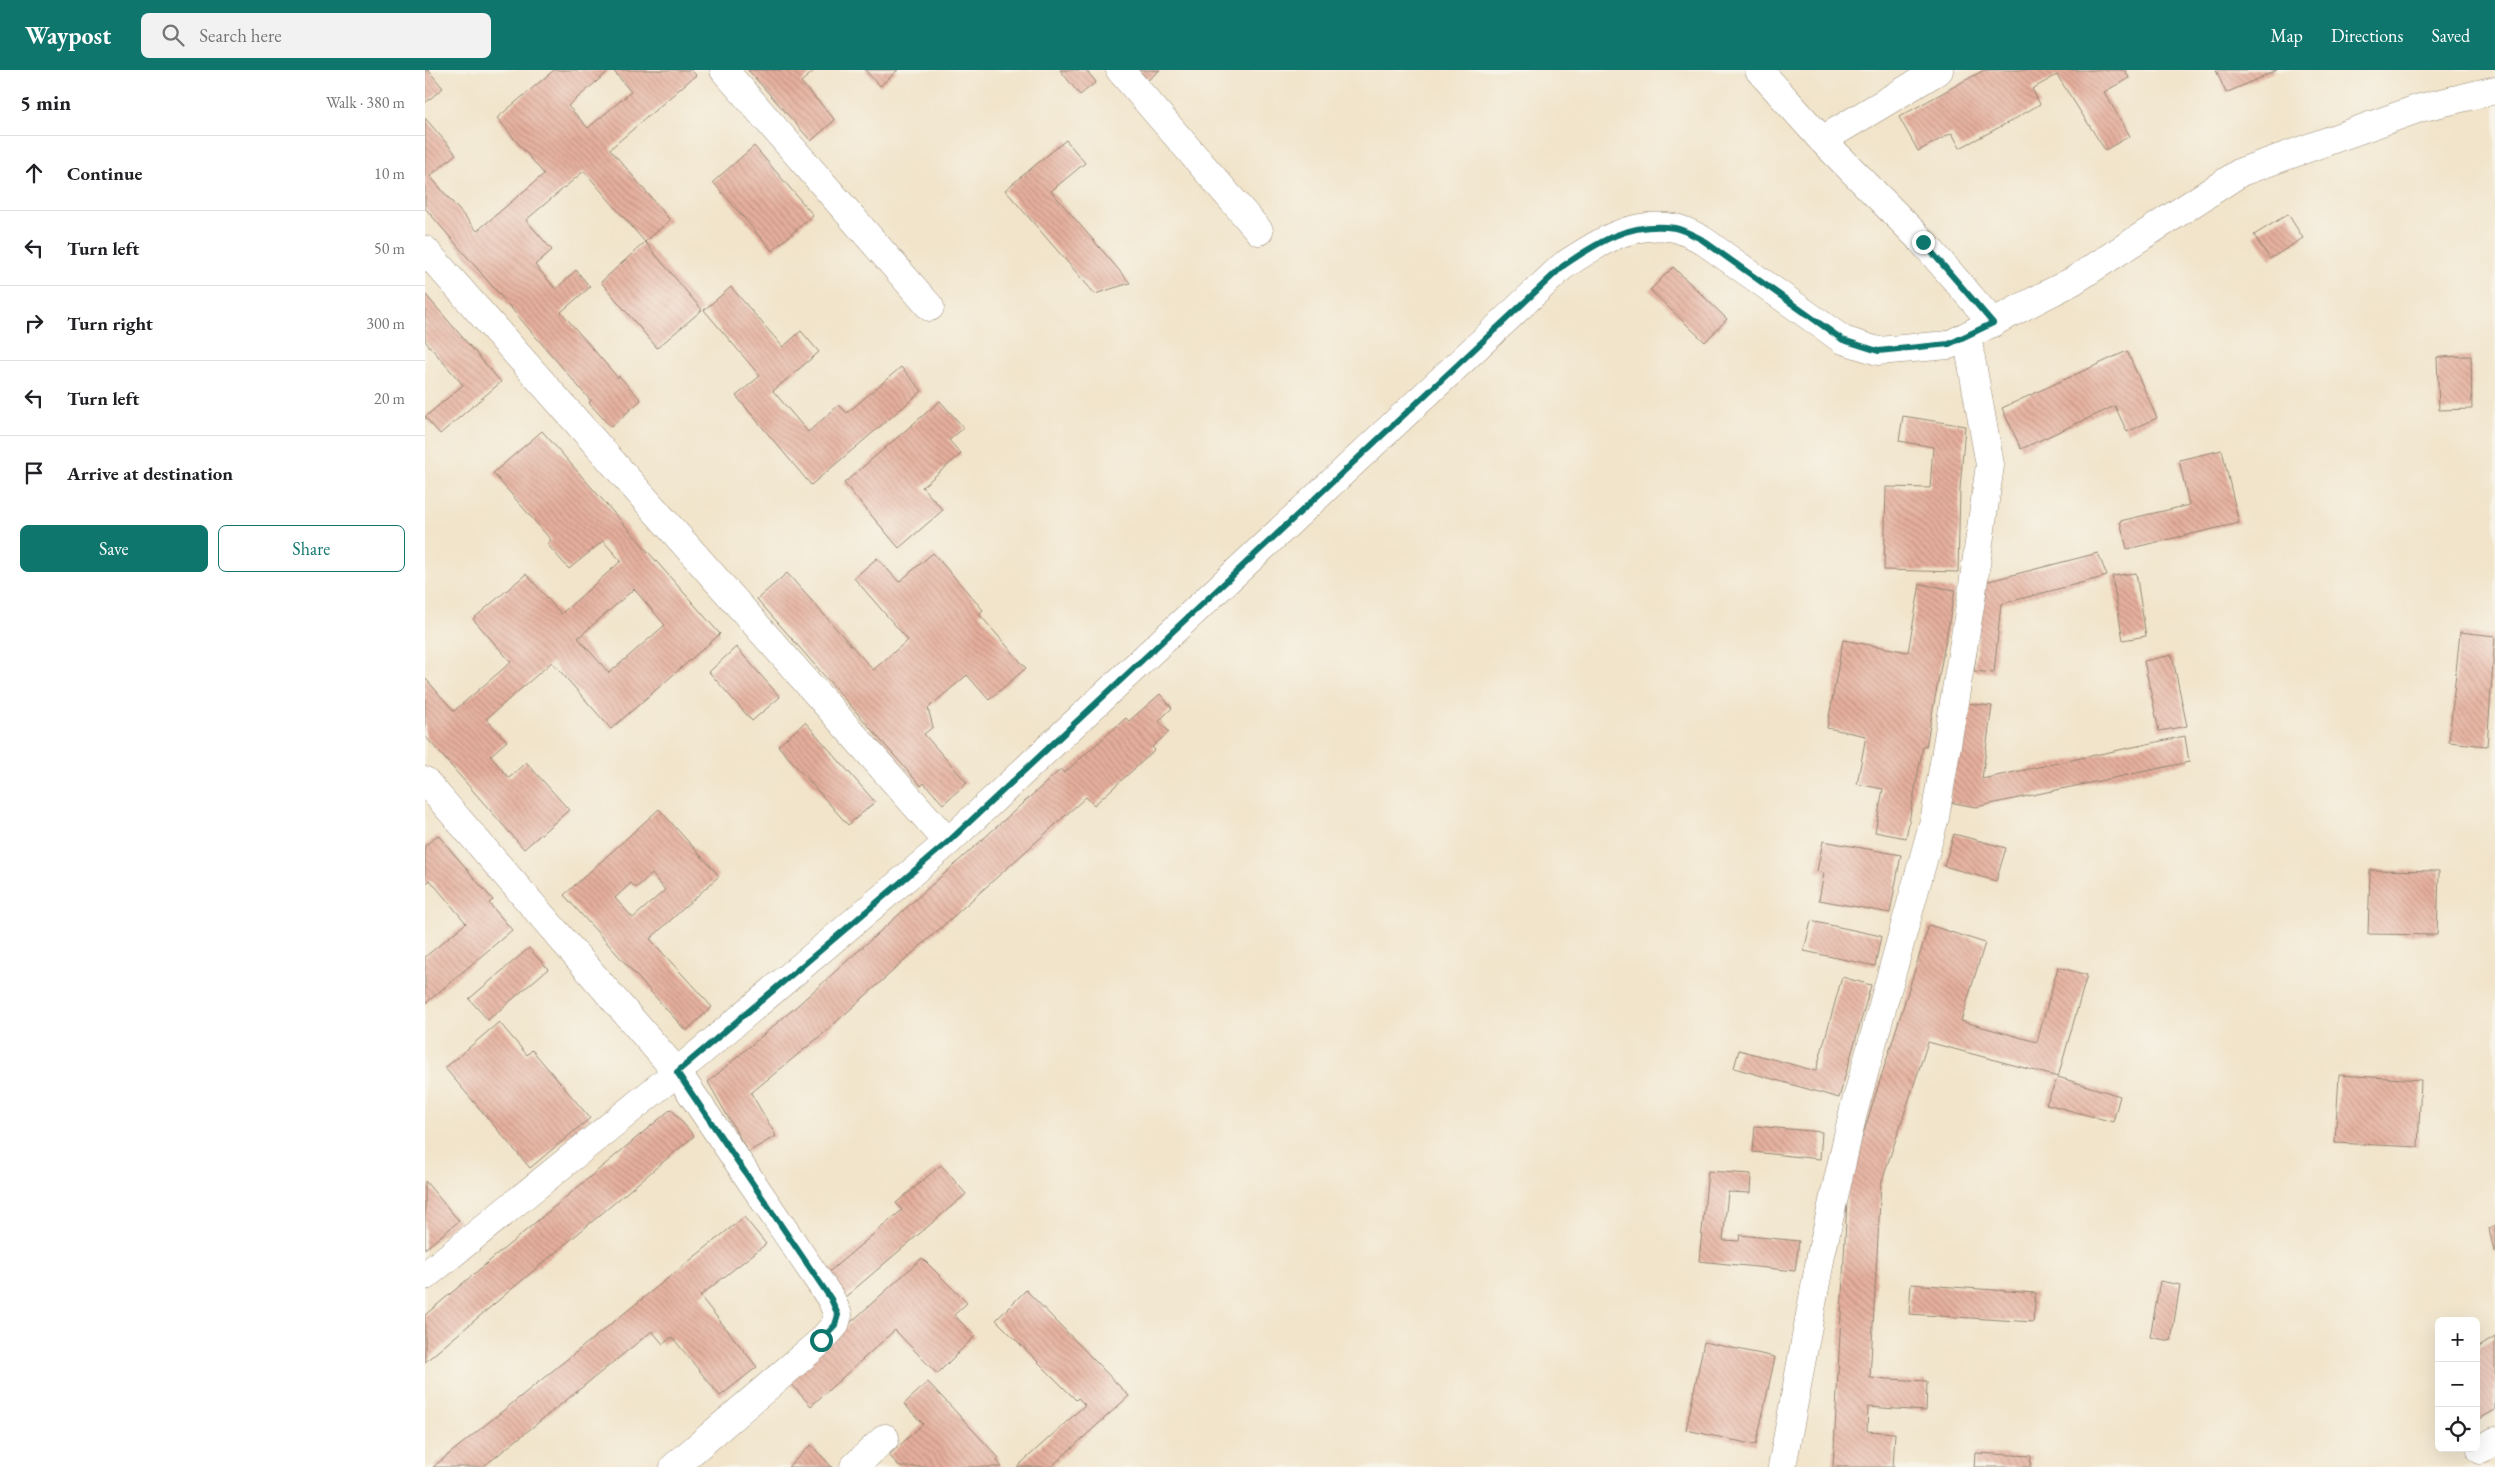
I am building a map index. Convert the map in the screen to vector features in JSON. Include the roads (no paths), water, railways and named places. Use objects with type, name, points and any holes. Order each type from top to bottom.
[{"type":"street","points":[[724,70],[930,307]]},
{"type":"street","points":[[1120,70],[1259,231]]},
{"type":"street","points":[[1759,70],[1822,140],[1923,242],[1993,323]]},
{"type":"street","points":[[1822,140],[1939,70]]},
{"type":"street","points":[[425,1276],[677,1072],[948,842],[1563,266],[1596,244],[1621,231],[1650,227],[1677,228],[1701,239],[1843,340],[1878,351],[1949,344],[2073,281],[2241,172],[2420,108],[2495,90]]},
{"type":"street","points":[[425,250],[948,842]]},
{"type":"street","points":[[1782,1467],[1821,1254],[1853,1112],[1935,817],[1969,610],[1990,465],[1967,336]]},
{"type":"street","points":[[425,780],[677,1072],[831,1299],[838,1315],[835,1325],[821,1340],[674,1467]]},
{"type":"street","points":[[854,1467],[885,1438]]}]
